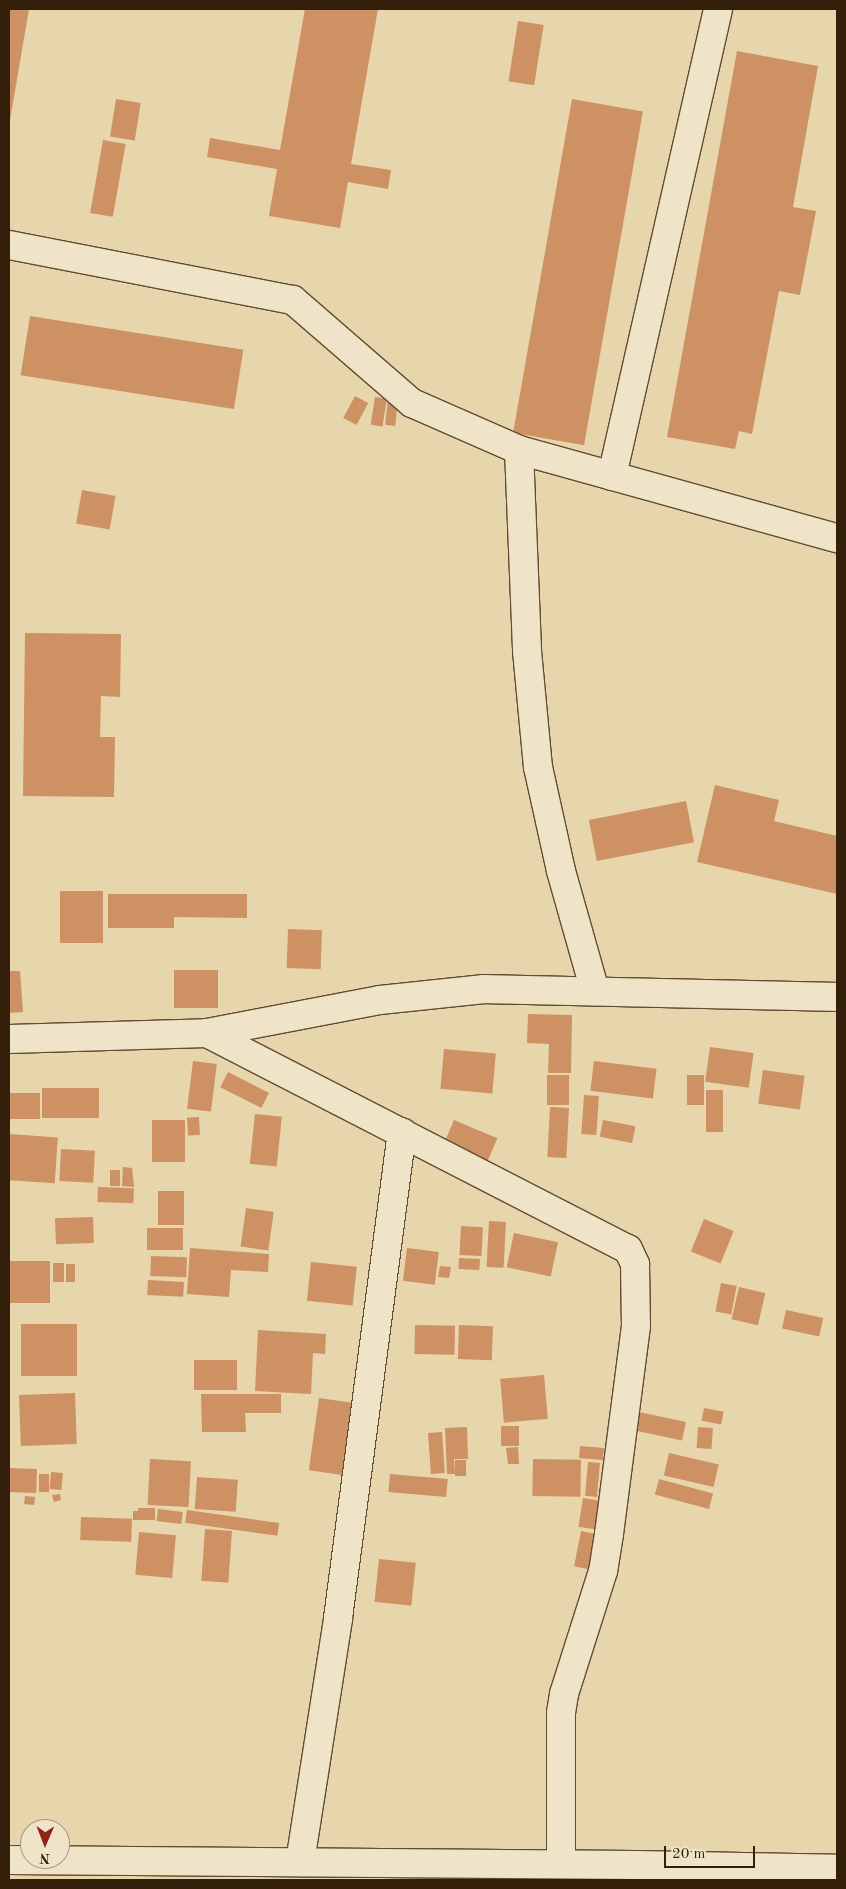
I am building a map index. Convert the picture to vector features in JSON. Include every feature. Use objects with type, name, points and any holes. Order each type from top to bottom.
[{"type":"street","points":[[612,476],[718,9]]},
{"type":"street","points":[[9,245],[293,300],[412,403],[519,450],[837,538]]},
{"type":"street","points":[[519,450],[527,651],[538,768],[561,871],[595,991]]},
{"type":"street","points":[[9,1038],[206,1033],[380,1000],[484,989],[837,996]]},
{"type":"street","points":[[206,1033],[628,1249],[636,1264],[636,1326],[603,1571],[564,1694],[561,1713],[561,1864]]},
{"type":"street","points":[[300,1862],[338,1618],[402,1132]]},
{"type":"street","points":[[9,1860],[561,1864],[634,1872],[837,1870]]},
{"type":"building","points":[[9,9],[29,9],[10,120],[9,120]]},
{"type":"building","points":[[305,9],[378,9],[351,164],[391,170],[388,189],[348,182],[340,228],[269,216],[277,169],[207,157],[210,138],[280,150]]},
{"type":"building","points":[[518,21],[544,25],[534,85],[508,81]]},
{"type":"building","points":[[737,51],[818,66],[793,207],[816,211],[800,295],[779,291],[752,434],[739,431],[735,449],[667,437]]},
{"type":"building","points":[[116,99],[141,103],[135,140],[110,137]]},
{"type":"building","points":[[572,99],[643,112],[584,445],[513,433]]},
{"type":"building","points":[[103,140],[126,144],[113,217],[90,213]]},
{"type":"building","points":[[30,316],[243,350],[234,409],[21,375]]},
{"type":"building","points":[[355,396],[368,403],[357,425],[343,418]]},
{"type":"building","points":[[375,397],[387,399],[382,427],[371,425]]},
{"type":"building","points":[[388,398],[398,399],[395,426],[385,425]]},
{"type":"building","points":[[82,490],[115,496],[110,529],[76,523]]},
{"type":"building","points":[[25,633],[121,634],[120,697],[101,696],[100,737],[115,737],[114,797],[23,796]]},
{"type":"building","points":[[715,785],[779,800],[774,821],[837,836],[837,894],[697,862]]},
{"type":"building","points":[[686,801],[694,842],[597,861],[589,820]]},
{"type":"building","points":[[60,891],[103,891],[103,943],[60,943]]},
{"type":"building","points":[[108,894],[247,894],[247,918],[174,917],[174,928],[108,928]]},
{"type":"building","points":[[288,929],[322,930],[321,969],[287,968]]},
{"type":"building","points":[[174,970],[218,970],[218,1008],[174,1008]]},
{"type":"building","points":[[9,971],[20,971],[23,1012],[9,1013]]},
{"type":"building","points":[[528,1014],[572,1015],[571,1073],[548,1073],[549,1044],[527,1043]]},
{"type":"building","points":[[710,1047],[754,1053],[749,1088],[705,1082]]},
{"type":"building","points":[[444,1049],[496,1054],[492,1093],[441,1089]]},
{"type":"building","points":[[193,1061],[217,1064],[211,1112],[187,1109]]},
{"type":"building","points":[[594,1061],[657,1069],[653,1098],[590,1091]]},
{"type":"building","points":[[763,1070],[805,1076],[800,1110],[758,1104]]},
{"type":"building","points":[[228,1072],[269,1093],[261,1108],[220,1087]]},
{"type":"building","points":[[547,1075],[569,1075],[569,1105],[547,1105]]},
{"type":"building","points":[[687,1075],[704,1075],[704,1105],[687,1105]]},
{"type":"building","points":[[42,1088],[99,1088],[99,1118],[42,1118]]},
{"type":"building","points":[[706,1090],[723,1090],[723,1132],[706,1132]]},
{"type":"building","points":[[9,1093],[40,1093],[40,1119],[9,1119]]},
{"type":"building","points":[[584,1095],[599,1096],[596,1135],[581,1134]]},
{"type":"building","points":[[550,1107],[569,1108],[566,1158],[547,1157]]},
{"type":"building","points":[[255,1114],[282,1117],[277,1167],[250,1164]]},
{"type":"building","points":[[199,1117],[200,1135],[188,1136],[187,1118]]},
{"type":"building","points":[[152,1120],[185,1120],[185,1162],[152,1162]]},
{"type":"building","points":[[454,1120],[497,1138],[487,1161],[444,1143]]},
{"type":"building","points":[[603,1120],[635,1126],[632,1143],[600,1137]]},
{"type":"building","points":[[9,1134],[58,1137],[55,1183],[9,1180]]},
{"type":"building","points":[[61,1149],[95,1151],[93,1183],[59,1181]]},
{"type":"building","points":[[123,1167],[132,1168],[134,1187],[122,1186]]},
{"type":"building","points":[[110,1170],[120,1170],[120,1186],[110,1186]]},
{"type":"building","points":[[98,1187],[134,1188],[133,1203],[97,1202]]},
{"type":"building","points":[[158,1191],[184,1191],[184,1225],[158,1225]]},
{"type":"building","points":[[246,1208],[274,1212],[268,1251],[241,1247]]},
{"type":"building","points":[[93,1217],[94,1243],[56,1244],[55,1218]]},
{"type":"building","points":[[704,1219],[734,1231],[721,1263],[691,1251]]},
{"type":"building","points":[[489,1221],[506,1222],[504,1268],[487,1267]]},
{"type":"building","points":[[461,1226],[483,1227],[481,1256],[459,1255]]},
{"type":"building","points":[[147,1228],[183,1228],[183,1250],[147,1250]]},
{"type":"building","points":[[514,1233],[558,1242],[551,1277],[507,1267]]},
{"type":"building","points":[[190,1248],[269,1254],[268,1272],[231,1270],[229,1297],[187,1294]]},
{"type":"building","points":[[407,1248],[439,1252],[435,1285],[403,1281]]},
{"type":"building","points":[[151,1256],[187,1257],[186,1277],[150,1276]]},
{"type":"building","points":[[459,1258],[480,1259],[479,1270],[458,1269]]},
{"type":"building","points":[[9,1261],[50,1261],[50,1303],[9,1303]]},
{"type":"building","points":[[311,1262],[357,1267],[353,1306],[307,1301]]},
{"type":"building","points":[[53,1263],[64,1263],[64,1282],[53,1282]]},
{"type":"building","points":[[66,1264],[75,1264],[75,1282],[66,1282]]},
{"type":"building","points":[[440,1266],[451,1267],[449,1278],[438,1277]]},
{"type":"building","points":[[148,1280],[184,1282],[183,1297],[147,1295]]},
{"type":"building","points":[[721,1283],[737,1286],[731,1315],[715,1311]]},
{"type":"building","points":[[739,1287],[765,1293],[758,1325],[732,1319]]},
{"type":"building","points":[[786,1310],[823,1318],[819,1336],[782,1329]]},
{"type":"building","points":[[21,1324],[77,1324],[77,1376],[21,1376]]},
{"type":"building","points":[[415,1325],[455,1326],[454,1355],[414,1354]]},
{"type":"building","points":[[459,1325],[493,1326],[492,1360],[458,1359]]},
{"type":"building","points":[[258,1330],[326,1334],[325,1354],[313,1353],[311,1394],[255,1391]]},
{"type":"building","points":[[194,1360],[237,1360],[237,1390],[194,1390]]},
{"type":"building","points":[[544,1375],[548,1419],[504,1423],[500,1379]]},
{"type":"building","points":[[75,1393],[77,1444],[21,1446],[19,1395]]},
{"type":"building","points":[[201,1394],[281,1394],[281,1413],[245,1413],[246,1432],[202,1432]]},
{"type":"building","points":[[319,1398],[356,1403],[345,1475],[309,1470]]},
{"type":"building","points":[[704,1408],[724,1412],[721,1425],[702,1421]]},
{"type":"building","points":[[639,1412],[686,1422],[682,1441],[635,1431]]},
{"type":"building","points":[[501,1426],[519,1426],[519,1446],[501,1446]]},
{"type":"building","points":[[467,1427],[468,1459],[454,1459],[455,1474],[447,1474],[445,1428]]},
{"type":"building","points":[[698,1427],[713,1428],[711,1449],[697,1448]]},
{"type":"building","points":[[442,1432],[445,1473],[431,1474],[428,1433]]},
{"type":"building","points":[[580,1446],[604,1448],[603,1460],[579,1458]]},
{"type":"building","points":[[518,1447],[519,1464],[508,1464],[506,1448]]},
{"type":"building","points":[[669,1453],[719,1464],[714,1487],[664,1475]]},
{"type":"building","points":[[150,1459],[191,1461],[189,1507],[148,1505]]},
{"type":"building","points":[[533,1459],[581,1460],[580,1497],[532,1496]]},
{"type":"building","points":[[455,1460],[466,1460],[466,1476],[455,1476]]},
{"type":"building","points":[[588,1462],[600,1463],[597,1497],[585,1496]]},
{"type":"building","points":[[9,1468],[37,1469],[36,1493],[9,1492]]},
{"type":"building","points":[[51,1472],[63,1473],[61,1490],[50,1489]]},
{"type":"building","points":[[39,1474],[49,1474],[49,1492],[39,1492]]},
{"type":"building","points":[[390,1474],[448,1479],[446,1497],[388,1492]]},
{"type":"building","points":[[197,1477],[238,1480],[236,1512],[195,1509]]},
{"type":"building","points":[[659,1479],[713,1493],[709,1509],[655,1494]]},
{"type":"building","points":[[60,1494],[61,1500],[54,1502],[52,1495]]},
{"type":"building","points":[[25,1496],[35,1497],[34,1505],[24,1504]]},
{"type":"building","points":[[583,1498],[603,1501],[598,1530],[578,1527]]},
{"type":"building","points":[[138,1508],[155,1508],[155,1520],[133,1520],[133,1511],[138,1511]]},
{"type":"building","points":[[158,1509],[183,1512],[181,1524],[157,1521]]},
{"type":"building","points":[[187,1510],[279,1523],[277,1536],[185,1523]]},
{"type":"building","points":[[81,1517],[132,1519],[131,1542],[80,1540]]},
{"type":"building","points":[[205,1529],[232,1531],[228,1583],[201,1581]]},
{"type":"building","points":[[581,1531],[597,1534],[590,1569],[574,1566]]},
{"type":"building","points":[[139,1532],[176,1535],[172,1578],[135,1575]]},
{"type":"building","points":[[379,1559],[416,1563],[411,1606],[375,1602]]}]
